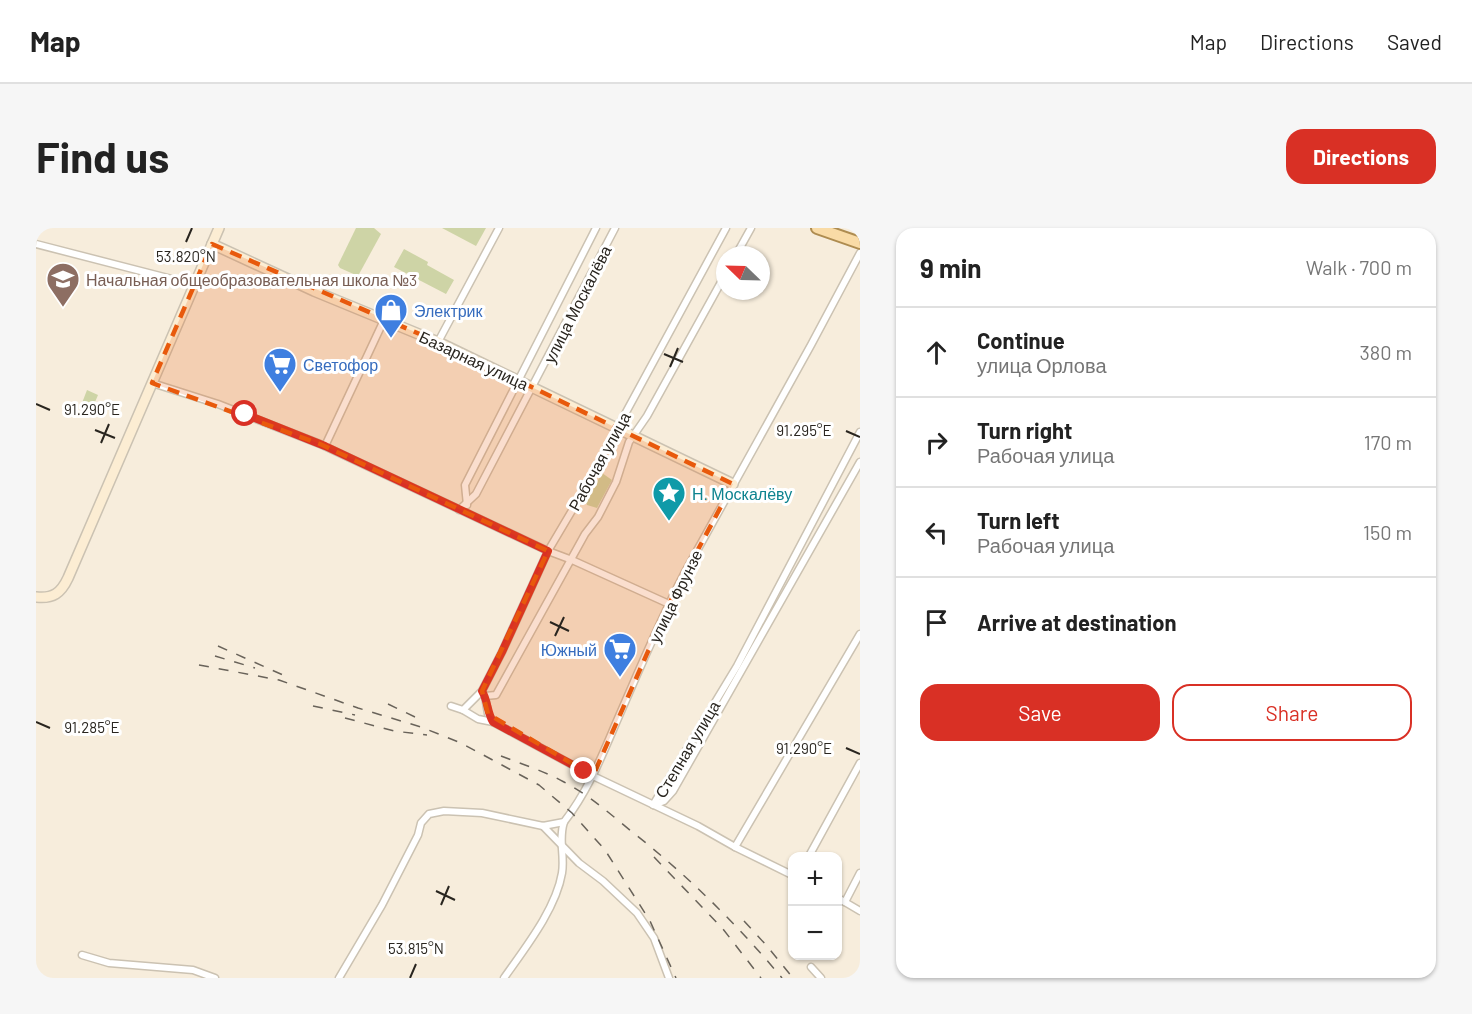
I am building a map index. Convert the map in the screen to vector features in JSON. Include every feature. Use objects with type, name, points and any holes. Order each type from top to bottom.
[{"type":"main road","points":[[817,228],[860,243]]},
{"type":"street","points":[[38,597],[54,596],[63,589],[80,555],[219,228]]},
{"type":"street","points":[[438,342],[499,228]]},
{"type":"street","name":"улица Москалёва","points":[[467,505],[465,485],[596,228]]},
{"type":"street","name":"улица Москалёва","points":[[459,510],[467,505],[476,494],[615,228]]},
{"type":"street","name":"Рабочая улица","points":[[716,291],[647,416],[629,442],[616,482],[598,517],[585,534],[496,695],[484,694],[548,551],[726,228]]},
{"type":"street","points":[[741,246],[751,228]]},
{"type":"street","points":[[36,244],[195,285]]},
{"type":"street","name":"Базарная улица","points":[[212,244],[314,291],[438,342],[733,484]]},
{"type":"street","name":"улица Фрунзе","points":[[564,822],[577,805],[593,776],[669,604],[860,253]]},
{"type":"street","points":[[325,446],[384,320]]},
{"type":"street","points":[[152,383],[219,404],[325,446],[548,551],[669,604]]},
{"type":"street","name":"Степная улица","points":[[653,805],[736,666],[860,432]]},
{"type":"street","name":"Степная улица","points":[[653,805],[664,801],[673,790],[860,462]]},
{"type":"street","points":[[735,847],[860,634]]},
{"type":"street","points":[[463,710],[484,694],[488,714],[493,722]]},
{"type":"street","points":[[451,706],[478,719],[493,722],[593,776],[698,826],[788,873]]},
{"type":"street","points":[[811,852],[860,763]]},
{"type":"street","points":[[339,978],[382,905],[422,823],[429,814],[444,811],[482,813],[543,826],[564,822],[560,834],[562,872],[553,898],[504,978]]},
{"type":"street","points":[[543,826],[579,863],[603,881],[638,914],[654,938],[669,978]]},
{"type":"street","points":[[845,902],[860,873]]},
{"type":"street","points":[[842,900],[860,910]]},
{"type":"street","points":[[82,955],[110,963],[193,970],[215,978]]},
{"type":"street","points":[[811,967],[821,978]]},
{"type":"highlighted area","points":[[212,244],[438,342],[733,484],[669,604],[593,776],[488,714],[482,691],[548,551],[320,444],[152,383]]},
{"type":"green space","points":[[356,228],[374,228],[381,234],[358,276],[338,265]]},
{"type":"green space","points":[[442,228],[486,228],[476,246]]},
{"type":"green space","points":[[404,249],[454,280],[446,294],[394,267]]},
{"type":"green space","points":[[87,390],[98,395],[93,407],[82,403]]},
{"type":"green space","points":[[602,473],[612,480],[597,508],[587,505],[586,502]]},
{"type":"railway","points":[[218,646],[283,675]]},
{"type":"railway","points":[[215,656],[255,668]]},
{"type":"railway","points":[[199,665],[279,680],[421,727],[461,743],[539,785],[572,813],[605,850],[650,921],[676,978]]},
{"type":"railway","points":[[388,704],[415,717]]},
{"type":"railway","points":[[313,706],[355,715]]},
{"type":"railway","points":[[345,718],[394,731],[427,735]]},
{"type":"railway","points":[[501,756],[564,782],[607,811],[710,900],[782,978]]},
{"type":"railway","points":[[654,857],[723,929],[761,978]]},
{"type":"railway","points":[[744,921],[793,978]]},
{"type":"place","name":"Начальная общеобразовательная школа №3","points":[[63,308]]},
{"type":"place","name":"Электрик","points":[[391,339]]},
{"type":"place","name":"Светофор","points":[[280,393]]},
{"type":"place","name":"Н. Москалёву","points":[[669,522]]},
{"type":"place","name":"Южный","points":[[620,678]]},
{"type":"route","points":[[245,414],[325,446],[548,551],[482,691],[488,714],[493,722],[584,771]]}]
